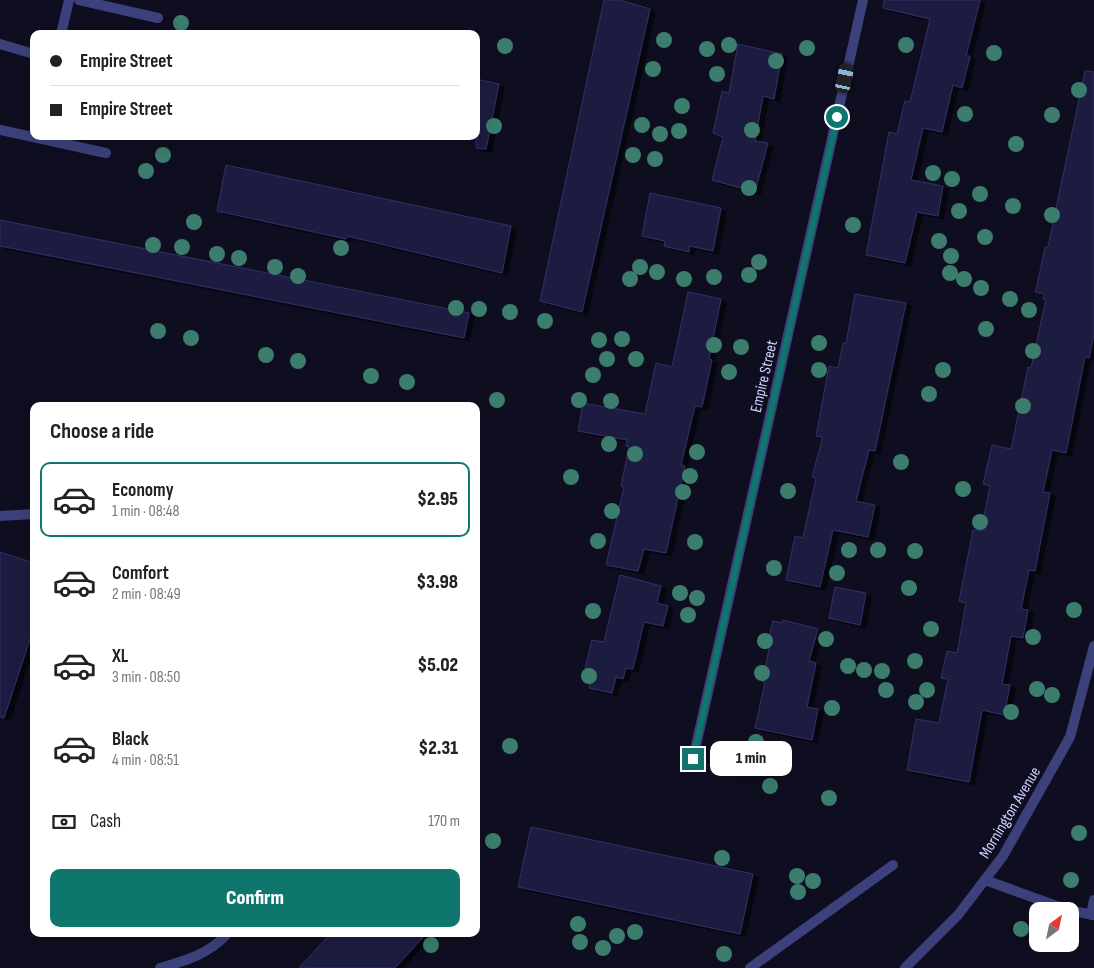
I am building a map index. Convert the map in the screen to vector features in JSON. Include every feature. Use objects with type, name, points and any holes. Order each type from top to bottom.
[{"type":"street","points":[[62,30],[69,0]]},
{"type":"street","points":[[79,0],[158,18]]},
{"type":"street","name":"Empire Street","points":[[693,759],[863,0]]},
{"type":"street","points":[[0,44],[30,53]]},
{"type":"street","points":[[0,130],[30,136]]},
{"type":"street","points":[[47,140],[106,153]]},
{"type":"street","points":[[0,516],[30,514]]},
{"type":"street","name":"Mornington Avenue","points":[[905,968],[958,915],[1003,856],[1070,737],[1094,646]]},
{"type":"street","points":[[750,968],[893,865]]},
{"type":"street","points":[[985,880],[1068,910],[1092,915],[1094,900]]},
{"type":"street","points":[[160,968],[195,958],[224,937]]},
{"type":"building","points":[[604,0],[619,0],[650,9],[582,312],[540,301]]},
{"type":"building","points":[[884,0],[980,0],[966,56],[970,56],[962,88],[953,85],[942,132],[923,128],[911,180],[943,186],[938,216],[917,212],[905,263],[866,255],[889,132],[897,134],[905,101],[910,102],[930,19],[883,8]]},
{"type":"building","points":[[738,44],[782,54],[774,99],[763,96],[755,141],[768,143],[755,192],[712,180],[723,137],[713,133],[722,91],[729,93]]},
{"type":"building","points":[[1085,71],[1094,72],[1094,334],[1089,358],[1085,357],[1066,453],[1052,450],[1043,492],[1050,493],[1035,571],[1029,570],[1021,609],[1028,610],[1023,638],[1011,636],[1002,684],[1010,685],[1004,715],[982,710],[969,782],[907,770],[916,719],[939,723],[948,679],[941,678],[947,651],[957,653],[966,603],[959,601],[973,530],[981,531],[990,486],[983,484],[992,445],[1011,449],[1028,367],[1031,368],[1046,299],[1043,299],[1044,294],[1035,292],[1045,247],[1048,247]]},
{"type":"building","points":[[480,80],[499,84],[486,149],[476,148],[476,140],[480,140]]},
{"type":"building","points":[[226,165],[511,226],[502,273],[347,236],[346,239],[217,211]]},
{"type":"building","points":[[650,193],[721,208],[713,251],[689,246],[689,252],[664,246],[665,241],[642,236]]},
{"type":"building","points":[[0,220],[469,313],[464,338],[0,246]]},
{"type":"building","points":[[688,292],[721,299],[709,359],[712,360],[702,407],[695,406],[681,465],[685,466],[666,553],[644,549],[638,571],[606,565],[624,487],[621,486],[629,447],[626,446],[627,440],[578,431],[583,403],[645,414],[656,363],[672,367]]},
{"type":"building","points":[[855,294],[906,303],[875,451],[869,450],[856,501],[875,505],[868,537],[833,530],[820,587],[786,580],[795,536],[803,538],[816,478],[812,477],[822,437],[816,436],[829,366],[838,368],[843,343],[846,343]]},
{"type":"building","points":[[0,552],[30,562],[30,639],[4,718],[0,717]]},
{"type":"building","points":[[620,575],[661,586],[657,603],[668,606],[663,626],[644,622],[633,669],[626,668],[623,679],[616,677],[612,693],[589,688],[593,671],[585,669],[592,640],[604,642]]},
{"type":"building","points":[[835,587],[866,593],[860,625],[829,618]]},
{"type":"building","points":[[783,620],[818,629],[809,661],[816,663],[807,707],[818,709],[812,740],[755,728],[765,682],[762,682],[770,645],[767,644],[773,621],[783,623]]},
{"type":"building","points":[[531,827],[753,874],[740,934],[518,887]]},
{"type":"building","points":[[327,937],[423,937],[395,968],[299,968]]},
{"type":"route","points":[[693,759],[837,117]]}]
